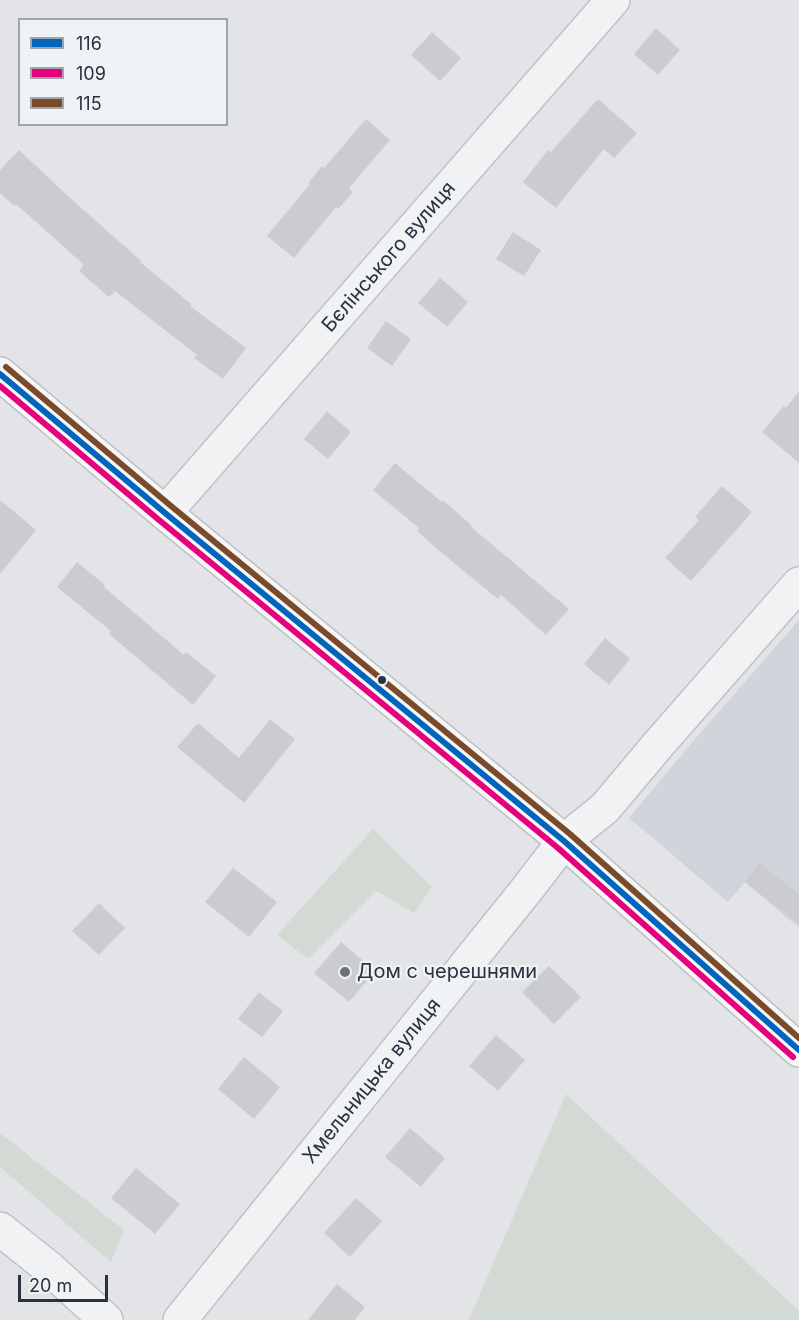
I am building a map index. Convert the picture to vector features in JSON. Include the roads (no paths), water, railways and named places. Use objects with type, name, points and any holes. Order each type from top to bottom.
[{"type":"main road","points":[[0,374],[165,513],[564,841],[799,1050]]},
{"type":"street","name":"Бєлінського вулиця","points":[[165,513],[613,0]]},
{"type":"street","name":"Хмельницька вулиця","points":[[180,1320],[564,841],[604,808],[799,584]]},
{"type":"street","points":[[0,1229],[49,1268],[106,1320]]},
{"type":"place","name":"Дом с черешнями","points":[[345,972]]}]
